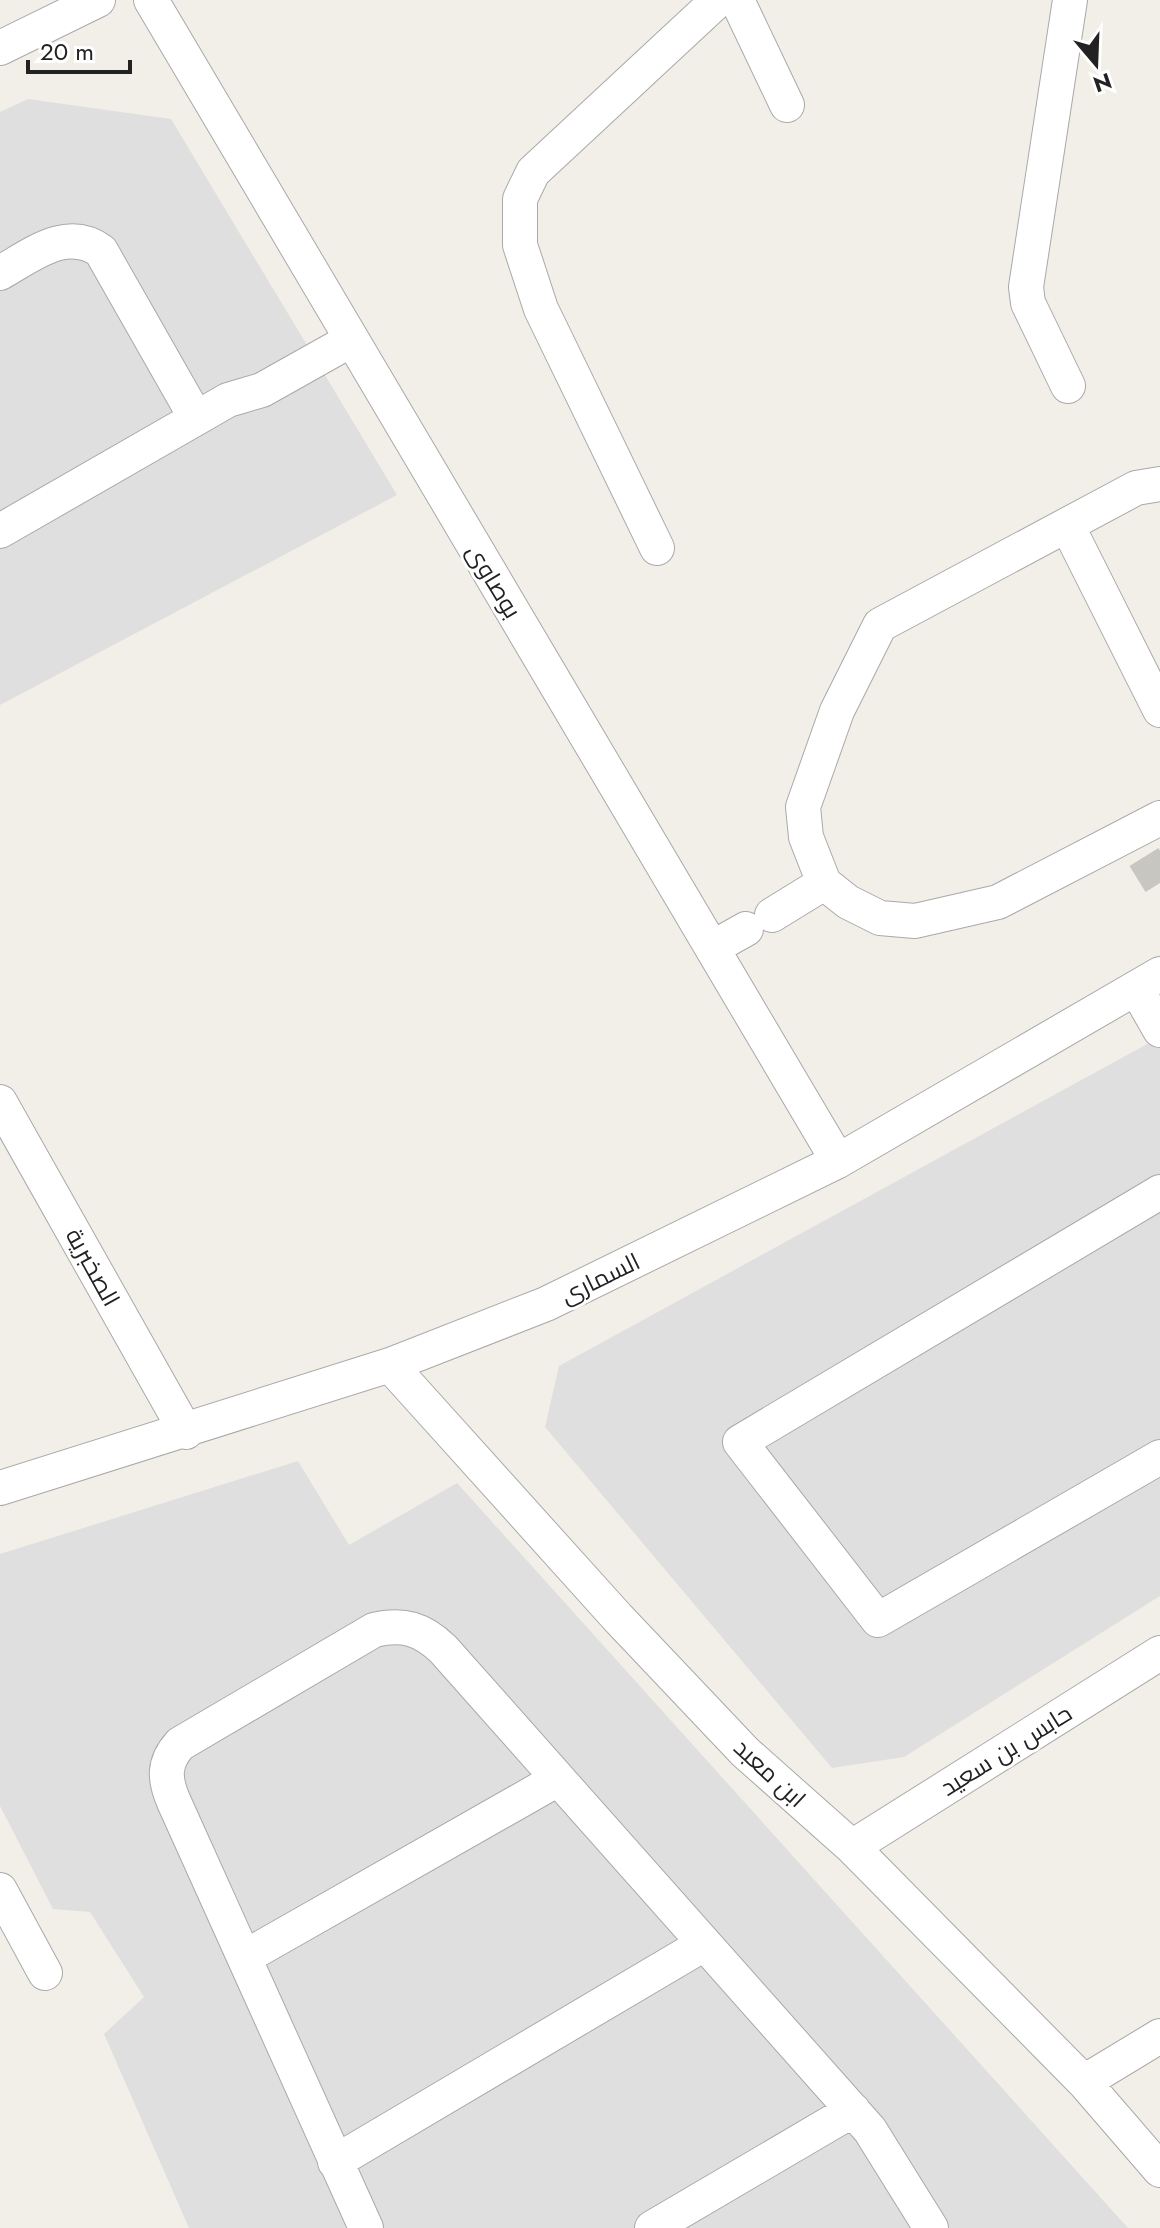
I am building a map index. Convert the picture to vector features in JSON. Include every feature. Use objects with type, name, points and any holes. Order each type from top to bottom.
[{"type":"street","points":[[0,48],[98,0]]},
{"type":"street","name":"بوصاوى","points":[[151,0],[838,1161]]},
{"type":"street","points":[[657,548],[541,309],[520,245],[520,199],[533,172],[718,0]]},
{"type":"street","points":[[737,0],[787,105]]},
{"type":"street","points":[[1068,386],[1028,303],[1026,287],[1070,0]]},
{"type":"street","points":[[0,273],[58,242],[74,239],[89,242],[101,251],[196,418]]},
{"type":"street","points":[[0,531],[228,400],[262,390],[345,329]]},
{"type":"street","points":[[1160,484],[1136,488],[880,625],[837,711],[803,807],[806,837],[824,883],[848,902],[880,918],[915,921],[998,902],[1137,846],[1160,818]]},
{"type":"street","points":[[1067,525],[1160,710]]},
{"type":"street","points":[[712,948],[824,883]]},
{"type":"street","points":[[1148,981],[1160,1030]]},
{"type":"street","name":"السمارى","points":[[0,1488],[186,1432],[390,1365],[546,1304],[838,1161],[1148,981]]},
{"type":"street","name":"الصخبرية","points":[[0,1102],[186,1432]]},
{"type":"street","points":[[1160,1192],[740,1442],[878,1620],[1160,1457]]},
{"type":"street","name":"ابن معبد","points":[[390,1365],[618,1618],[745,1752],[852,1847],[1084,2082],[1160,2170]]},
{"type":"street","points":[[366,2228],[167,1787],[165,1771],[170,1756],[180,1744],[374,1630],[393,1626],[412,1628],[429,1636],[558,1779],[853,2110],[885,2150],[931,2228]]},
{"type":"street","name":"حابس بن سعيد","points":[[852,1847],[1160,1653]]},
{"type":"street","points":[[245,1957],[558,1779]]},
{"type":"street","points":[[0,1890],[45,1973]]},
{"type":"street","points":[[335,2162],[704,1944]]},
{"type":"street","points":[[1084,2082],[1160,2036]]},
{"type":"street","points":[[652,2228],[853,2110]]},
{"type":"shaded area","points":[[28,99],[171,119],[397,495],[0,705],[0,112]]},
{"type":"shaded area","points":[[1160,1037],[1160,1596],[904,1757],[832,1768],[545,1427],[559,1366]]},
{"type":"shaded area","points":[[298,1461],[349,1545],[457,1483],[1128,2228],[189,2228],[104,2034],[144,1997],[90,1912],[53,1909],[0,1806],[0,1554]]},
{"type":"tunnel","points":[[1144,857],[1160,883]]}]
